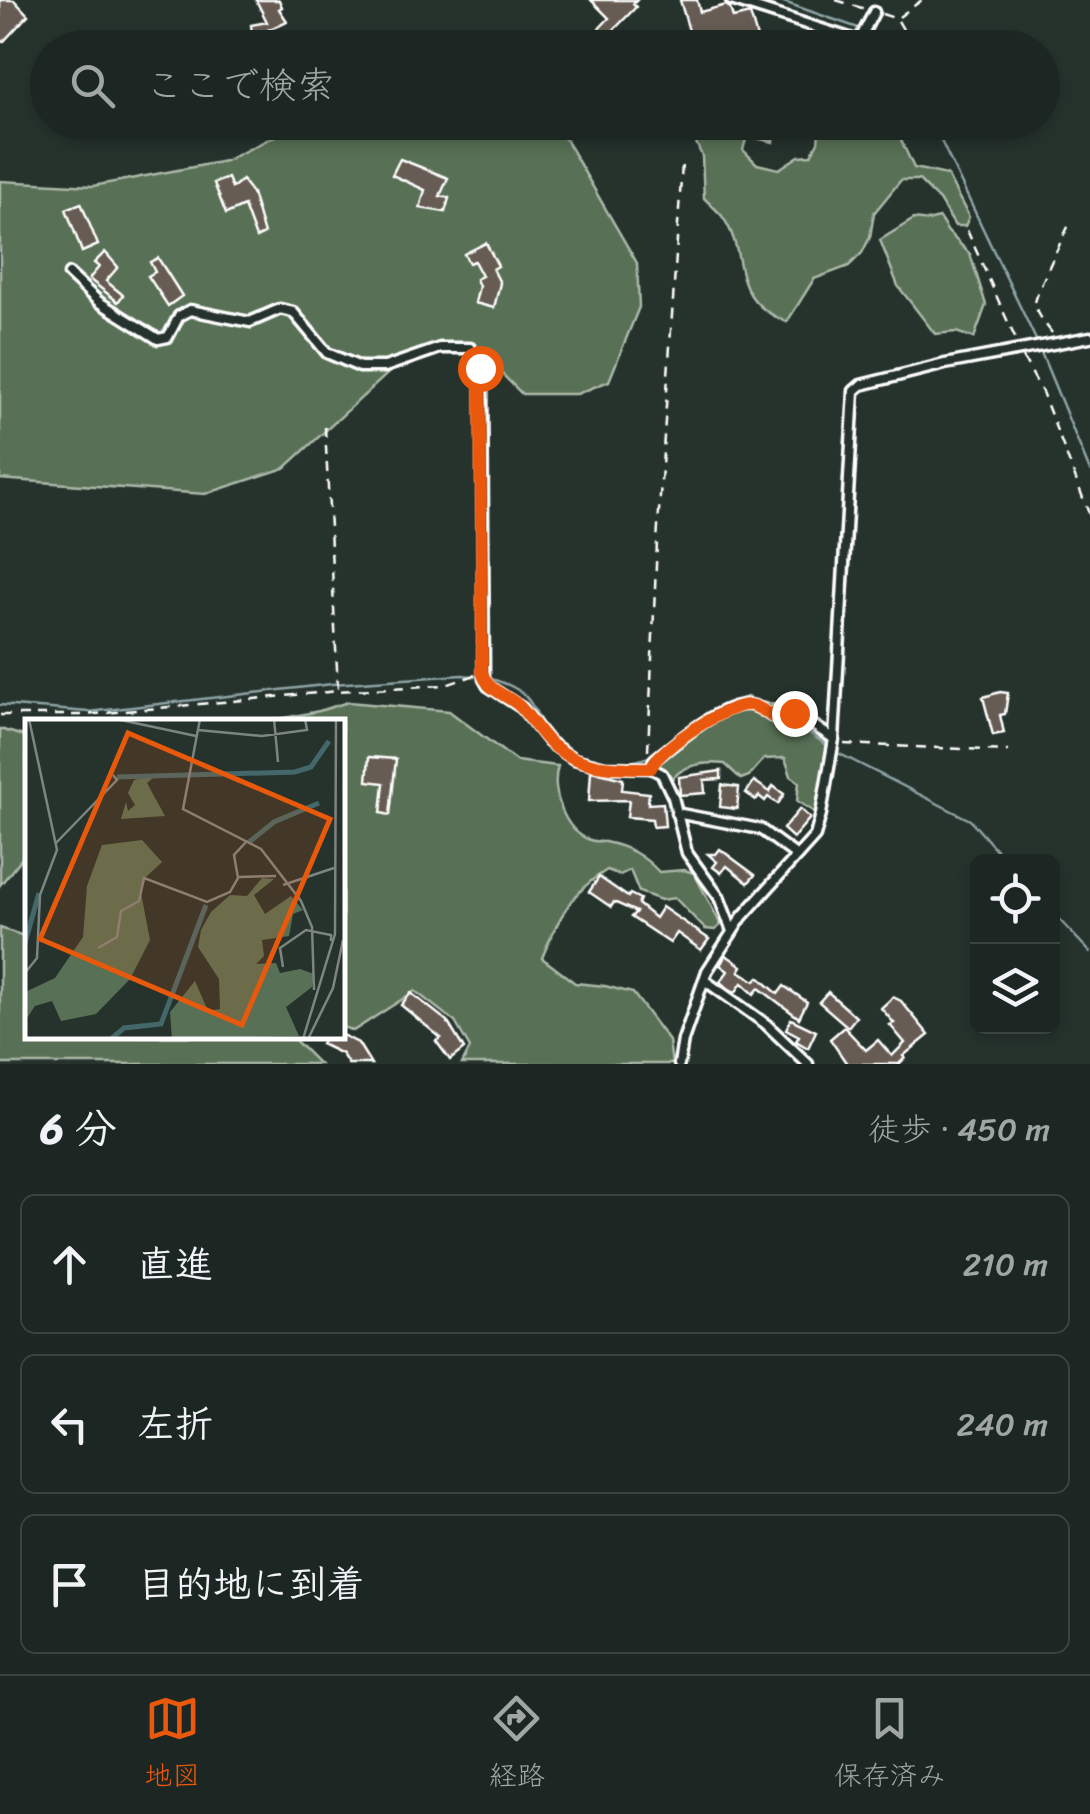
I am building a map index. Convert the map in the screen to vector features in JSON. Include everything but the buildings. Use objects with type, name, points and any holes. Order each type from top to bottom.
[{"type":"street","points":[[731,0],[825,30]]},
{"type":"street","points":[[865,30],[874,12]]},
{"type":"street","points":[[70,274],[99,302],[158,340],[168,336],[179,316],[190,310],[250,322],[280,309],[293,312],[327,353],[360,366],[385,367],[440,348],[470,348],[482,375],[482,672],[488,686],[513,700],[549,742],[574,760],[591,766],[651,768],[662,774],[687,852],[719,898],[732,930]]},
{"type":"street","points":[[679,1064],[683,1040],[704,980],[732,930],[815,836],[833,742],[854,391],[861,385],[1090,338]]},
{"type":"street","points":[[651,768],[654,760],[716,716],[746,704],[771,716],[782,705],[833,742]]},
{"type":"street","points":[[676,814],[760,828],[796,856]]},
{"type":"street","points":[[704,980],[766,1024],[808,1064]]},
{"type":"path","points":[[897,19],[922,0]]},
{"type":"path","points":[[647,748],[682,164]]},
{"type":"path","points":[[1055,343],[1034,304],[1035,295],[1070,223]]},
{"type":"path","points":[[967,230],[1042,392],[1090,516]]},
{"type":"path","points":[[325,427],[338,691]]},
{"type":"path","points":[[0,715],[84,715],[446,685],[482,672]]},
{"type":"path","points":[[833,742],[1008,751]]},
{"type":"green space","points":[[267,140],[566,140],[637,263],[639,307],[609,381],[577,394],[522,394],[481,353],[451,349],[398,364],[285,468],[205,494],[0,479],[0,181],[93,186],[225,161]]},
{"type":"green space","points":[[695,140],[746,140],[743,150],[757,164],[779,169],[799,156],[811,155],[818,140],[901,140],[914,168],[947,175],[969,217],[965,226],[955,226],[939,200],[919,180],[901,180],[874,213],[870,237],[862,253],[849,266],[814,279],[787,322],[755,301],[747,288],[731,231],[704,198],[702,156]]},
{"type":"green space","points":[[939,218],[970,254],[986,305],[974,338],[956,332],[935,334],[898,286],[880,240],[914,219]]},
{"type":"green space","points":[[348,702],[449,711],[516,761],[558,766],[556,786],[561,809],[581,835],[628,849],[659,872],[694,873],[721,925],[715,930],[705,929],[675,898],[661,900],[639,892],[630,870],[620,875],[607,870],[584,887],[567,908],[542,958],[575,983],[633,993],[669,1041],[672,1064],[462,1064],[470,1048],[455,1022],[415,991],[353,1031],[345,1028],[345,719],[280,719]]},
{"type":"green space","points":[[738,703],[778,705],[828,739],[816,813],[797,801],[799,782],[791,776],[785,758],[764,759],[741,779],[725,764],[697,765],[673,778],[656,766]]},
{"type":"green space","points":[[0,729],[25,736],[25,854],[0,885]]},
{"type":"green space","points":[[0,928],[25,936],[25,1039],[294,1039],[319,1064],[0,1064]]},
{"type":"waterway","points":[[778,0],[861,29]]},
{"type":"waterway","points":[[941,140],[1037,342]]},
{"type":"waterway","points":[[1040,350],[1090,471]]},
{"type":"waterway","points":[[0,705],[89,712],[332,684],[481,677]]},
{"type":"waterway","points":[[489,678],[524,695],[550,735],[574,753],[617,763],[659,752]]},
{"type":"waterway","points":[[723,707],[747,697],[774,710]]},
{"type":"waterway","points":[[781,714],[828,746]]},
{"type":"waterway","points":[[834,751],[970,820],[1000,854]]},
{"type":"waterway","points":[[1060,920],[1090,952]]},
{"type":"route","points":[[480,368],[482,672],[488,686],[522,708],[563,753],[591,766],[651,768],[654,760],[668,749],[728,708],[746,704],[771,716],[782,705],[794,713]]}]
